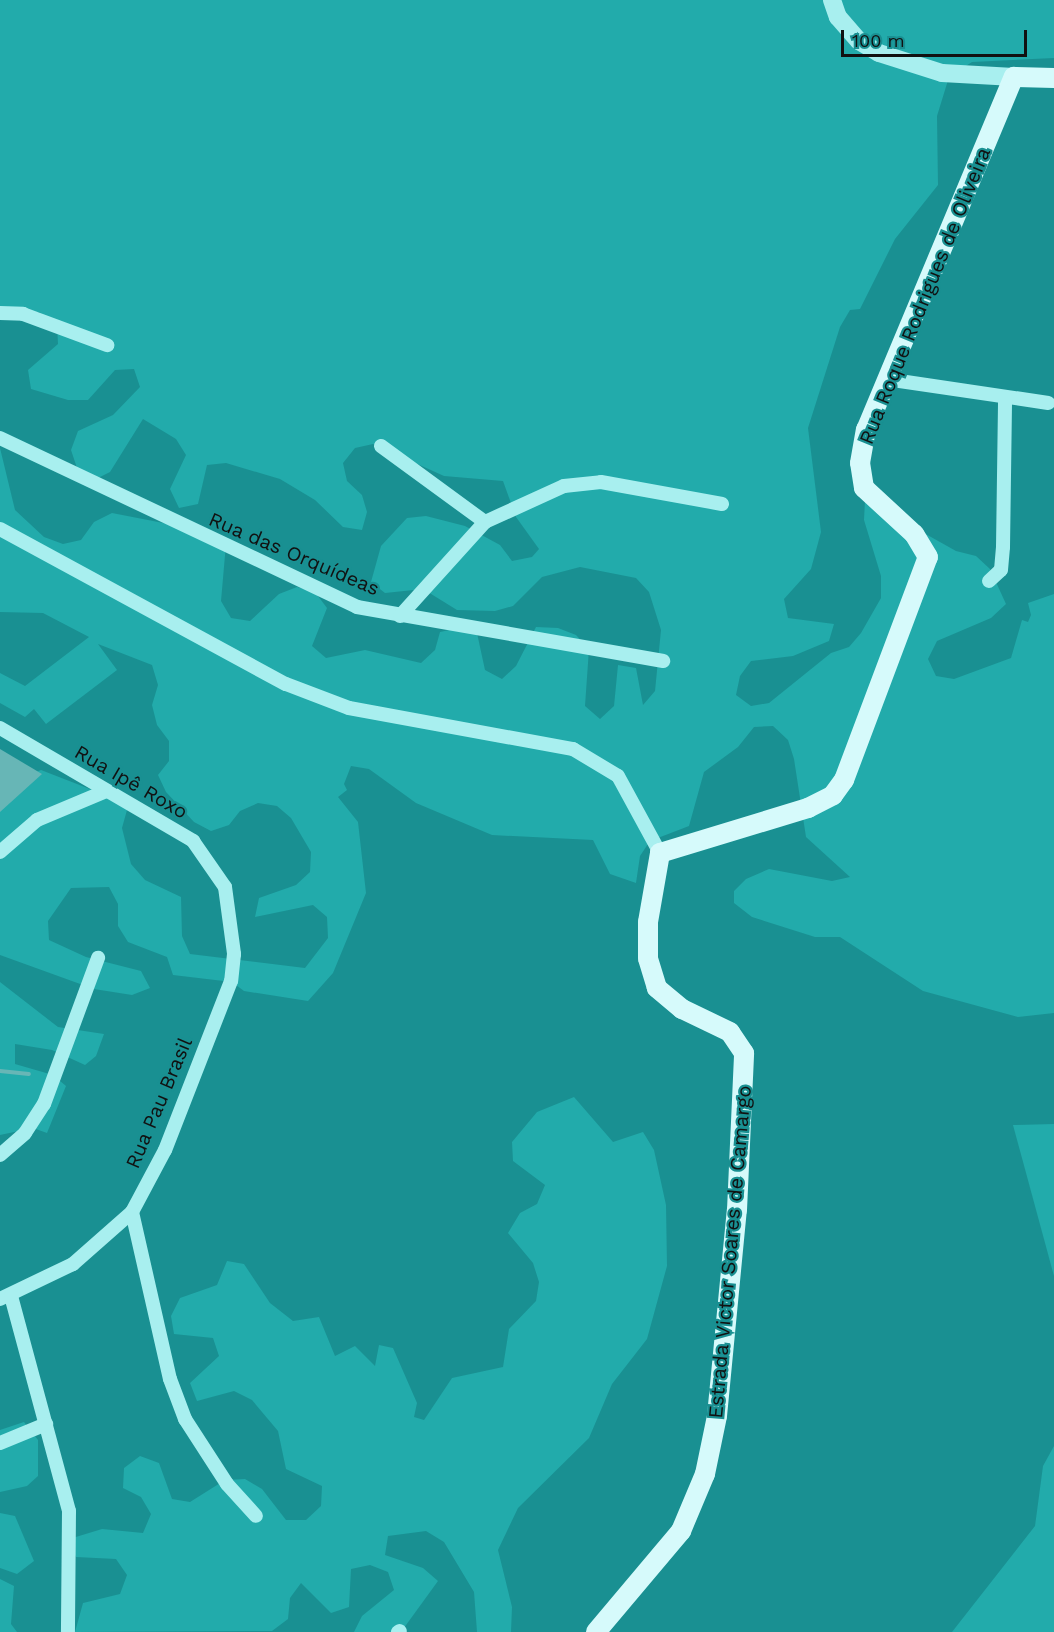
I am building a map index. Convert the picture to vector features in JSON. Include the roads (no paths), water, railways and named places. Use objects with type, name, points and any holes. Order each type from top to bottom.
[{"type":"main road","points":[[1014,77],[1054,78]]},
{"type":"main road","name":"Rua Roque Rodrigues de Oliveira","points":[[660,853],[808,808],[833,795],[844,780],[928,557],[914,534],[869,496],[861,479],[861,447],[886,379],[939,267],[1014,77]]},
{"type":"main road","name":"Estrada Victor Soares de Camargo","points":[[596,1632],[681,1531],[705,1474],[717,1416],[737,1210],[744,1053],[730,1032],[682,1008],[657,988],[648,958],[648,922],[660,853]]},
{"type":"street","points":[[832,0],[838,17],[859,41],[879,53],[942,73],[1014,77]]},
{"type":"street","points":[[0,313],[23,314],[107,345]]},
{"type":"street","points":[[886,379],[1048,403]]},
{"type":"street","points":[[989,581],[1000,570],[1003,547],[1005,398]]},
{"type":"street","name":"Rua das Orquídeas","points":[[0,438],[342,600],[400,616],[663,661]]},
{"type":"street","points":[[381,446],[485,522]]},
{"type":"street","points":[[400,616],[485,522],[579,483],[722,504]]},
{"type":"street","points":[[0,529],[286,684],[338,704],[573,749],[618,776],[660,853]]},
{"type":"street","name":"Rua Ipê Roxo","points":[[0,728],[193,841],[225,887]]},
{"type":"street","points":[[0,852],[37,820],[106,791]]},
{"type":"street","name":"Rua Pau Brasil","points":[[6,1298],[73,1264],[132,1212],[165,1150],[231,981],[234,938],[225,887]]},
{"type":"street","points":[[0,1155],[44,1104],[98,958]]},
{"type":"street","points":[[132,1212],[170,1379],[185,1419],[227,1484],[256,1516]]},
{"type":"street","points":[[6,1298],[46,1424],[69,1511],[68,1632]]},
{"type":"street","points":[[0,1443],[46,1424]]},
{"type":"water","points":[[0,749],[42,774],[0,812]]},
{"type":"waterway","points":[[0,1071],[29,1074]]}]
